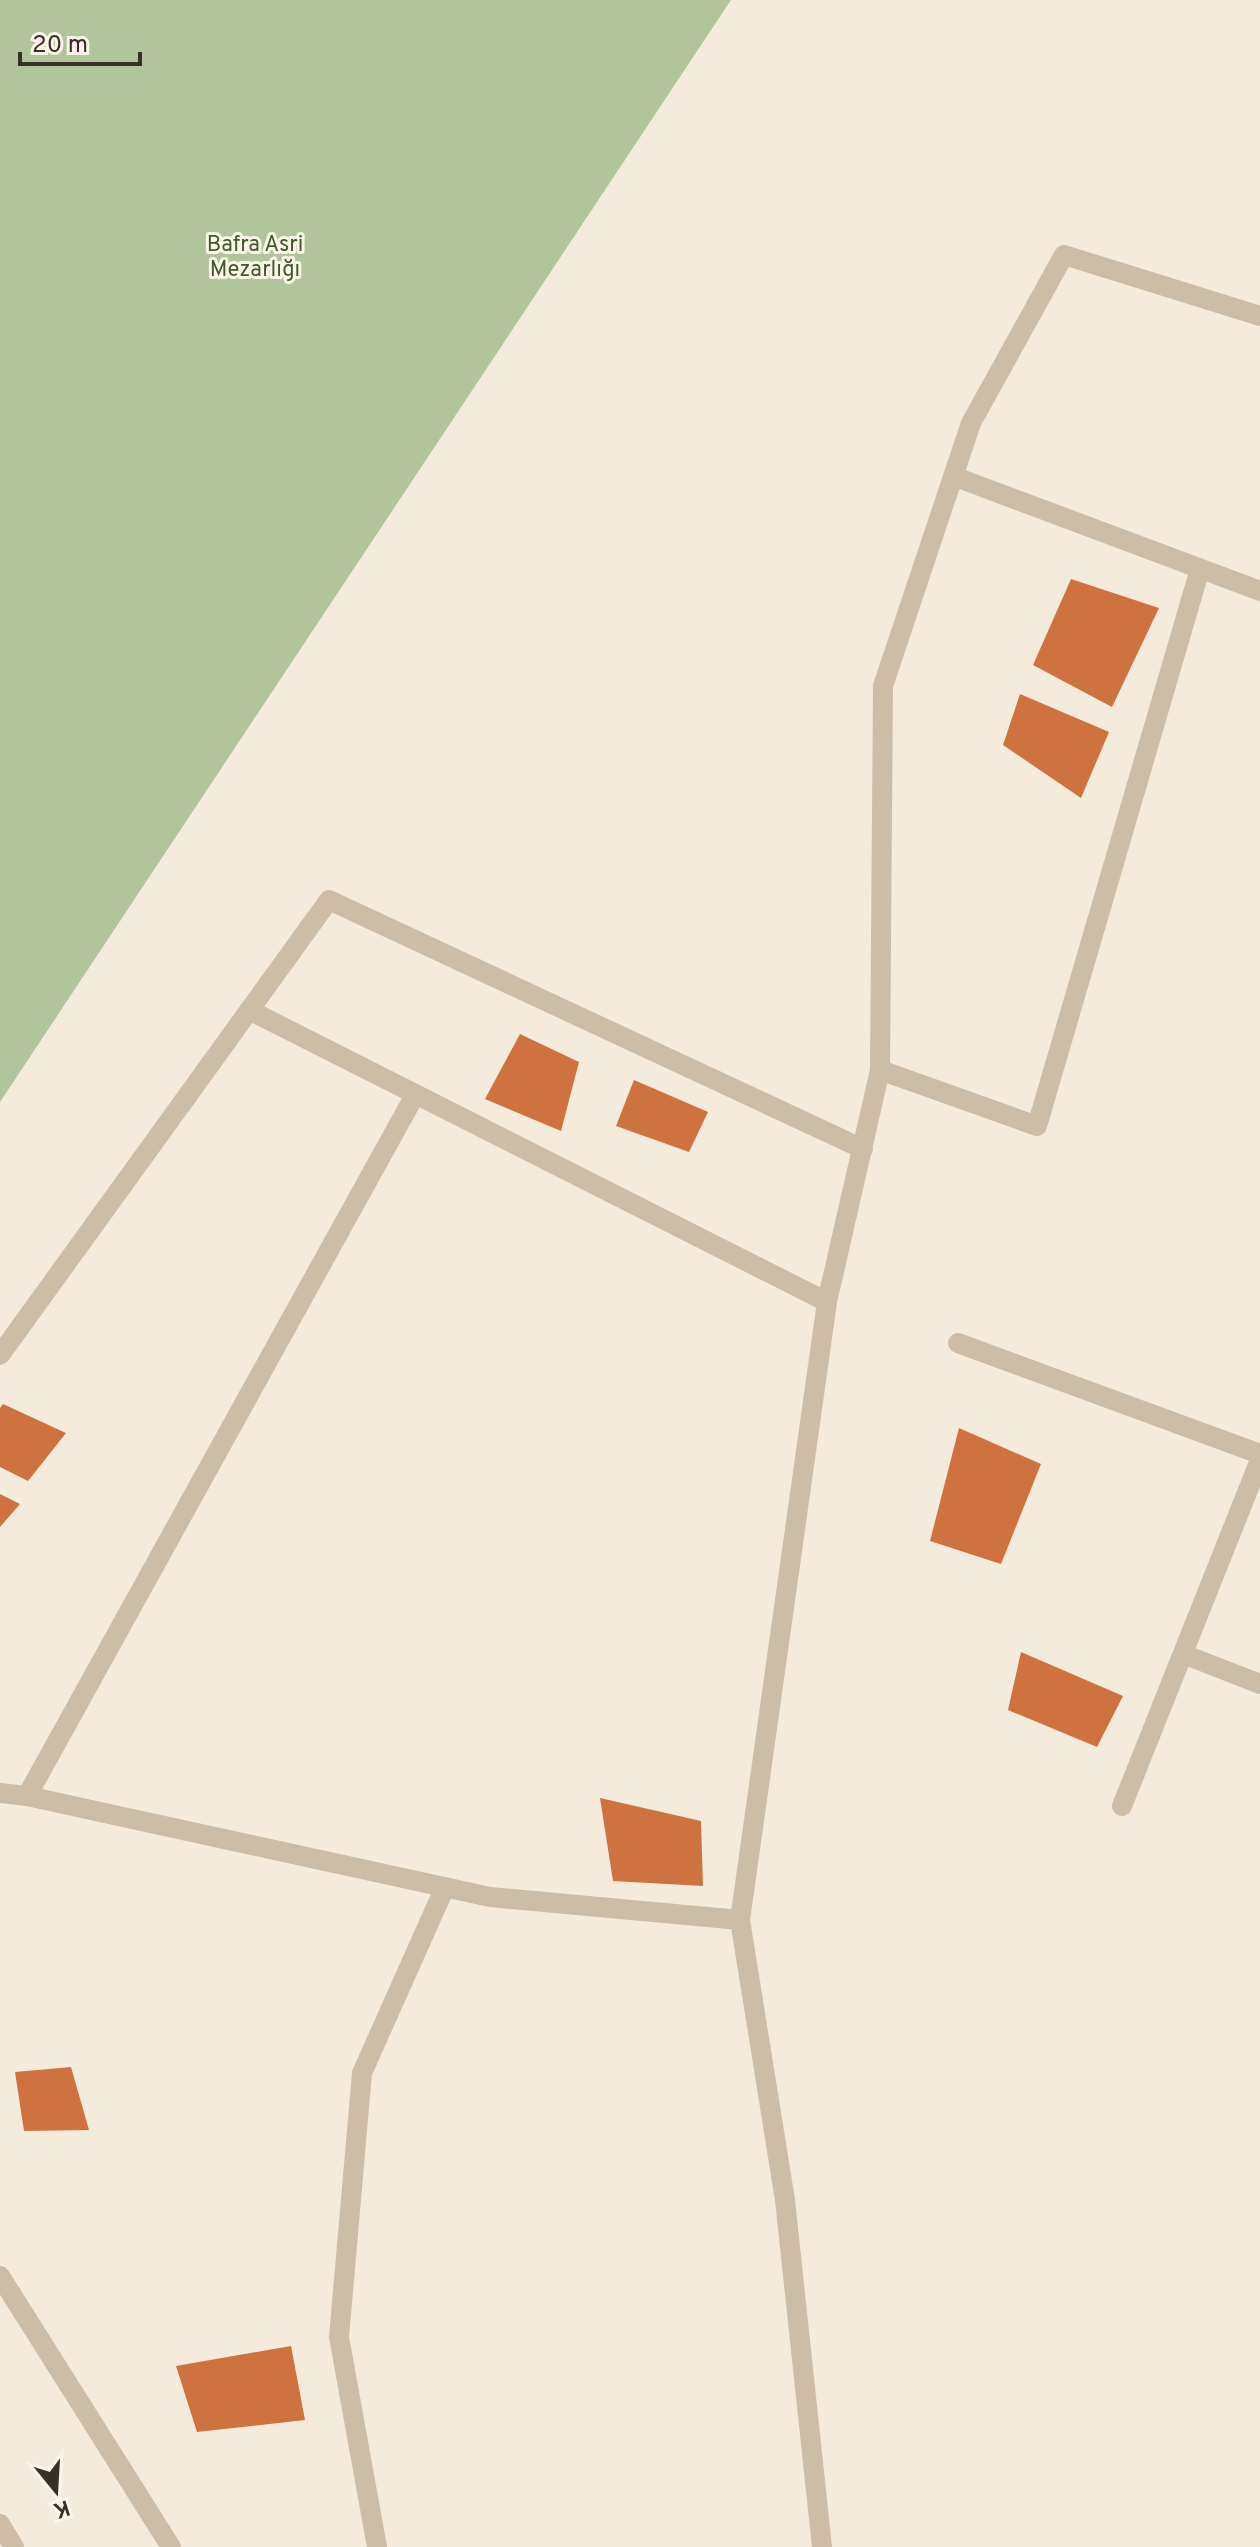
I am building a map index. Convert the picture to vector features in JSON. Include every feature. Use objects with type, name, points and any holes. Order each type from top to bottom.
[{"type":"street","points":[[822,2547],[785,2200],[740,1920],[827,1302],[880,1070],[883,686],[971,423],[1064,255],[1260,316]]},
{"type":"street","points":[[953,476],[1260,591]]},
{"type":"street","points":[[880,1070],[1037,1126],[1200,569]]},
{"type":"street","points":[[0,1355],[329,900],[863,1149]]},
{"type":"street","points":[[249,1010],[827,1302]]},
{"type":"street","points":[[27,1796],[415,1095]]},
{"type":"street","points":[[958,1343],[1260,1457],[1122,1806]]},
{"type":"street","points":[[1183,1654],[1260,1684]]},
{"type":"street","points":[[0,1793],[27,1796],[490,1897],[740,1920]]},
{"type":"street","points":[[377,2547],[339,2337],[362,2073],[445,1887]]},
{"type":"street","points":[[0,2276],[171,2547]]},
{"type":"street","points":[[0,2524],[14,2547]]},
{"type":"green space","name":"Bafra Asri Mezarlığı","points":[[0,0],[731,0],[0,1102]]},
{"type":"building","points":[[1071,579],[1159,608],[1112,707],[1033,665]]},
{"type":"building","points":[[1020,694],[1109,732],[1081,798],[1003,745]]},
{"type":"building","points":[[520,1034],[579,1062],[561,1131],[485,1099]]},
{"type":"building","points":[[634,1080],[708,1112],[689,1152],[616,1126]]},
{"type":"building","points":[[3,1404],[66,1433],[28,1481],[0,1467],[0,1408]]},
{"type":"building","points":[[959,1428],[1041,1464],[1001,1564],[930,1541]]},
{"type":"building","points":[[0,1494],[20,1504],[0,1527]]},
{"type":"building","points":[[1021,1652],[1123,1696],[1097,1747],[1008,1710]]},
{"type":"building","points":[[600,1798],[701,1821],[703,1886],[613,1881]]},
{"type":"building","points":[[71,2067],[89,2130],[24,2131],[15,2072]]},
{"type":"building","points":[[291,2346],[305,2420],[197,2432],[176,2366]]}]
